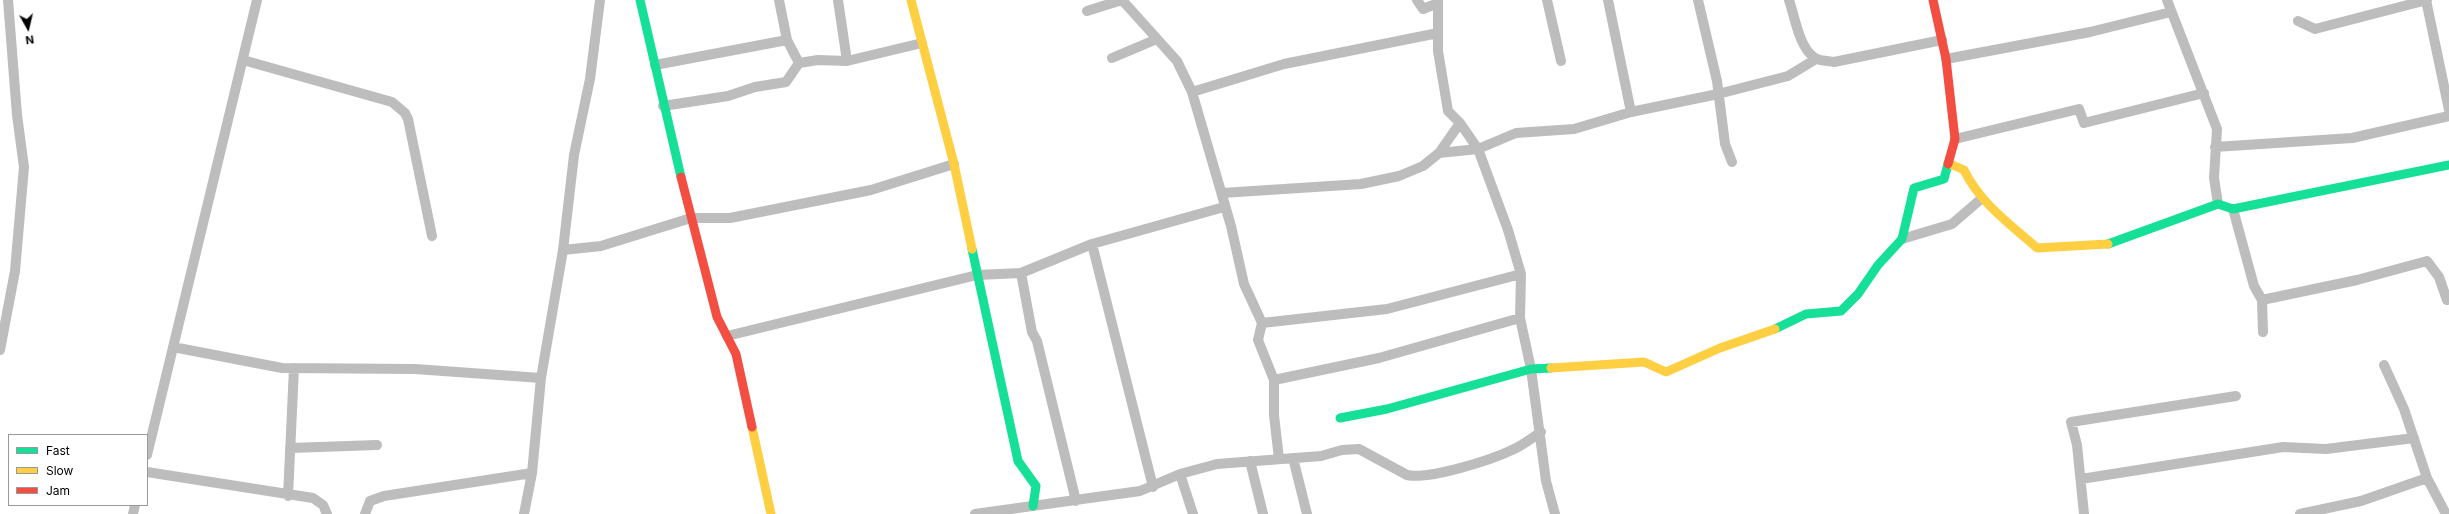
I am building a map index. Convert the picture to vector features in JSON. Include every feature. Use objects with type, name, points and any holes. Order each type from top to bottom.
[{"type":"street","points":[[0,350],[15,270],[24,167],[17,115],[8,0]]},
{"type":"street","points":[[148,451],[257,0]]},
{"type":"street","points":[[524,514],[532,473],[541,378],[562,250],[574,155],[590,79],[600,0]]},
{"type":"street","points":[[640,0],[691,218],[717,317],[736,354],[771,514]]},
{"type":"street","points":[[779,0],[787,40],[799,63]]},
{"type":"street","points":[[838,0],[847,61]]},
{"type":"street","points":[[911,0],[954,164],[1018,461],[1036,486],[1032,506]]},
{"type":"street","points":[[1087,11],[1122,0],[1177,61],[1192,92],[1222,193],[1224,207],[1244,284],[1262,323],[1258,340],[1274,380],[1274,415],[1279,459]]},
{"type":"street","points":[[1417,0],[1423,9],[1438,2],[1438,51],[1448,111],[1460,122],[1478,149],[1508,230],[1521,274],[1520,318],[1531,369],[1541,432],[1546,481],[1555,514]]},
{"type":"street","points":[[1547,0],[1561,61]]},
{"type":"street","points":[[1608,0],[1630,112]]},
{"type":"street","points":[[1698,0],[1717,81],[1725,144],[1732,162]]},
{"type":"street","points":[[1790,0],[1802,40],[1809,52],[1816,59],[1834,62],[1942,40]]},
{"type":"street","points":[[1340,418],[1387,409],[1531,369],[1644,362],[1666,372],[1720,348],[1763,334],[1806,314],[1841,311],[1858,294],[1878,265],[1902,239],[1914,188],[1944,179],[1955,139],[1946,59],[1933,0]]},
{"type":"street","points":[[2167,0],[2217,129],[2214,178],[2218,204]]},
{"type":"street","points":[[2298,21],[2315,29],[2426,0],[2449,110]]},
{"type":"street","points":[[1946,59],[2090,32],[2171,12]]},
{"type":"street","points":[[1192,92],[1284,64],[1438,33]]},
{"type":"street","points":[[1112,58],[1157,39]]},
{"type":"street","points":[[655,65],[787,40]]},
{"type":"street","points":[[664,106],[728,96],[755,87],[786,82],[799,63],[818,60],[847,61],[922,43]]},
{"type":"street","points":[[1439,153],[1478,149],[1516,132],[1574,129],[1630,112],[1718,94],[1788,76],[1816,59]]},
{"type":"street","points":[[243,60],[378,98],[400,108],[408,119],[432,236]]},
{"type":"street","points":[[1955,139],[2079,110],[2084,123],[2204,93]]},
{"type":"street","points":[[2215,147],[2352,138],[2449,116]]},
{"type":"street","points":[[1222,193],[1361,184],[1399,176],[1423,166],[1439,153],[1460,122]]},
{"type":"street","points":[[1948,163],[1964,170],[1970,184],[1982,199],[2037,248],[2106,245],[2218,204],[2233,209],[2449,166]]},
{"type":"street","points":[[562,250],[601,246],[691,218],[730,218],[871,190],[954,164]]},
{"type":"street","points":[[1902,239],[1952,224],[1982,199]]},
{"type":"street","points":[[727,336],[977,275],[1021,273],[1092,244],[1224,207]]},
{"type":"street","points":[[2233,209],[2254,286],[2262,300],[2263,332]]},
{"type":"street","points":[[1092,244],[1153,487]]},
{"type":"street","points":[[2262,300],[2357,280],[2427,261],[2439,277],[2447,300]]},
{"type":"street","points":[[1021,273],[1032,332],[1037,341],[1076,501]]},
{"type":"street","points":[[1262,323],[1387,309],[1521,274]]},
{"type":"street","points":[[1274,380],[1379,358],[1520,318]]},
{"type":"street","points":[[173,347],[294,368],[415,369],[541,378]]},
{"type":"street","points":[[2384,365],[2404,409],[2427,478],[2446,514]]},
{"type":"street","points":[[288,496],[294,368]]},
{"type":"street","points":[[2084,514],[2077,445],[2071,422],[2236,396]]},
{"type":"street","points":[[975,514],[1140,491],[1153,487],[1180,474],[1217,464],[1293,458],[1359,449],[1407,475],[1416,477],[1439,473],[1512,450],[1541,432]]},
{"type":"street","points":[[2081,479],[2283,447],[2326,449],[2414,438]]},
{"type":"street","points":[[290,448],[377,445]]},
{"type":"street","points":[[1293,458],[1307,514]]},
{"type":"street","points":[[1250,461],[1263,514]]},
{"type":"street","points":[[148,472],[252,487],[288,496],[318,500],[326,514]]},
{"type":"street","points":[[365,514],[370,502],[384,496],[532,473]]},
{"type":"street","points":[[1180,474],[1193,514]]},
{"type":"street","points":[[2300,514],[2361,501],[2427,478]]},
{"type":"traffic: fast","points":[[640,0],[681,177]]},
{"type":"traffic: fast","points":[[1775,329],[1806,314],[1841,311],[1858,294],[1878,265],[1902,239],[1914,188],[1944,179],[1948,164]]},
{"type":"traffic: fast","points":[[2108,244],[2218,204],[2233,209],[2449,165]]},
{"type":"traffic: fast","points":[[972,249],[1018,461],[1036,486],[1033,506]]},
{"type":"traffic: fast","points":[[1340,418],[1387,409],[1531,369],[1551,368]]},
{"type":"traffic: slow","points":[[911,0],[954,164],[972,249]]},
{"type":"traffic: slow","points":[[1948,163],[1964,170],[1978,193],[1987,203],[2037,248],[2108,244]]},
{"type":"traffic: slow","points":[[1551,368],[1644,362],[1666,372],[1720,348],[1775,329]]},
{"type":"traffic: slow","points":[[752,427],[771,514]]},
{"type":"traffic: jam","points":[[1933,0],[1946,59],[1955,139],[1948,164]]},
{"type":"traffic: jam","points":[[681,177],[717,317],[736,354],[752,427]]}]
